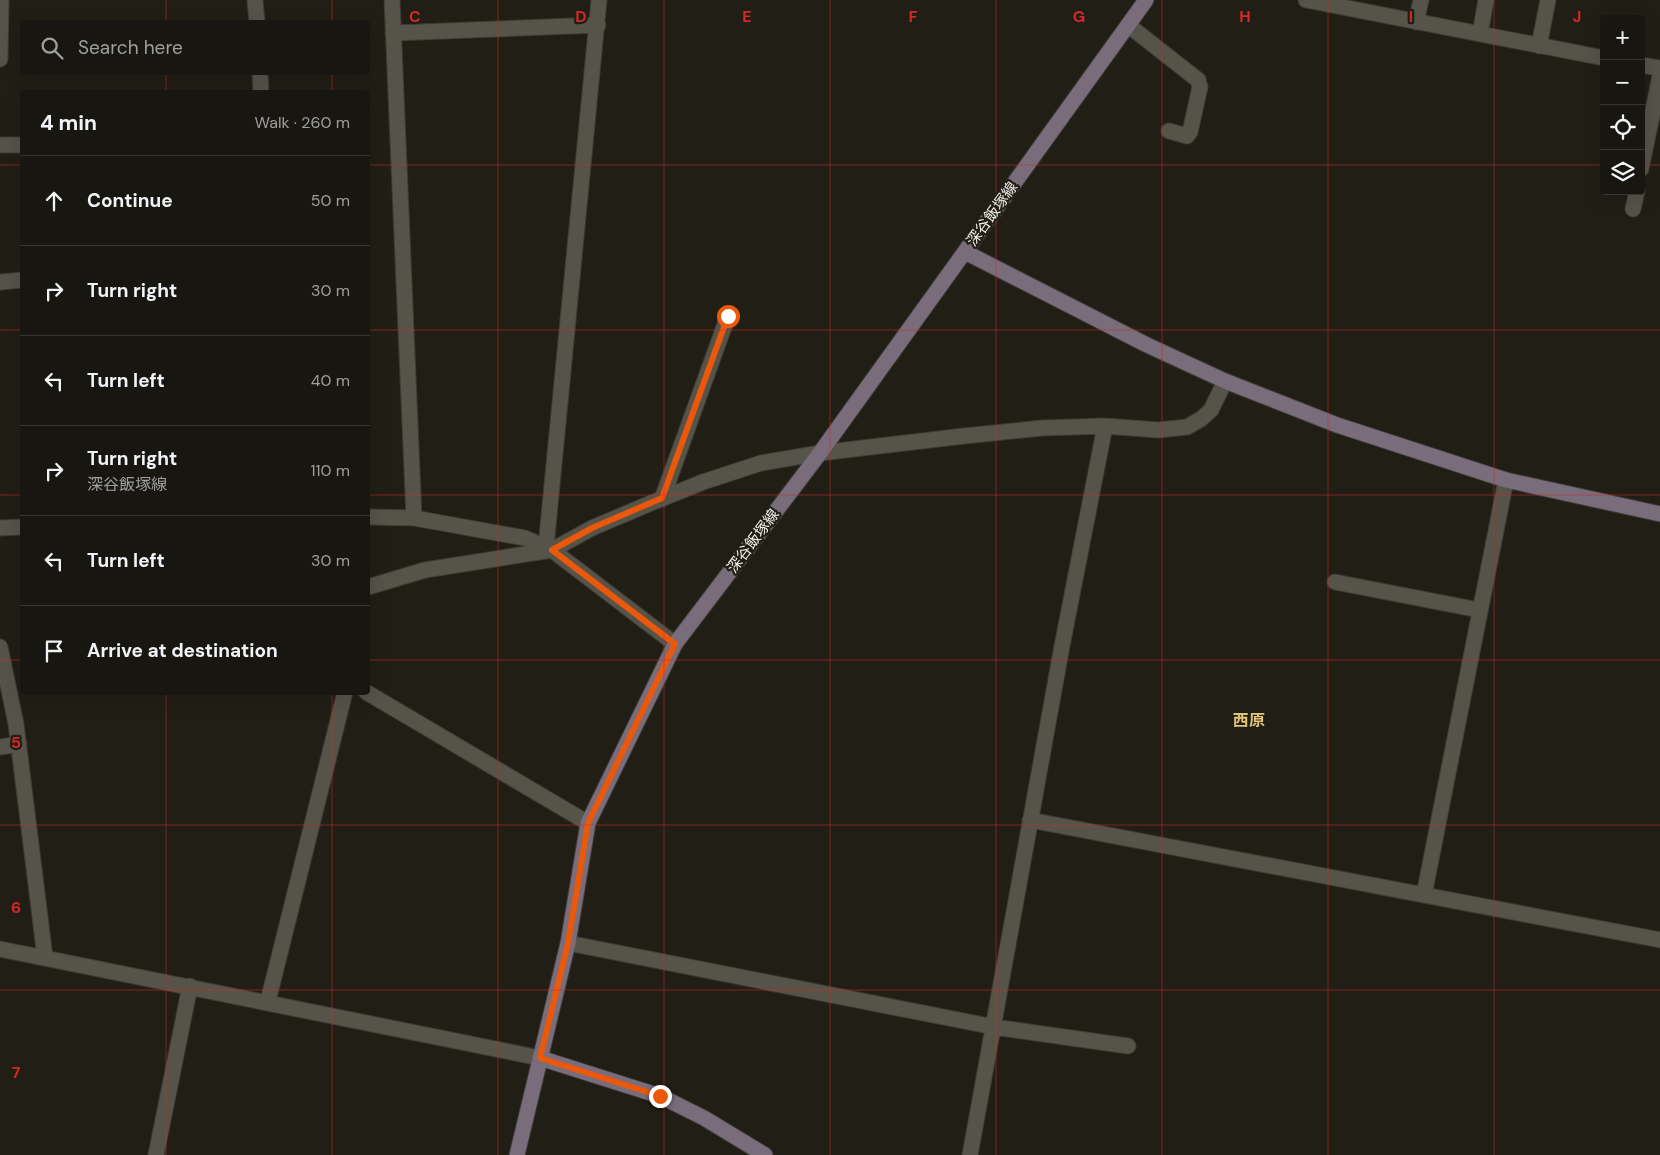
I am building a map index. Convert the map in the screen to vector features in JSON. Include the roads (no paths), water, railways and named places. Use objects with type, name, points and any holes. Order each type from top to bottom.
[{"type":"main road","name":"深谷飯塚線","points":[[517,1155],[568,943],[588,823],[675,644],[820,453],[1146,0]]},
{"type":"main road","points":[[965,252],[1147,345],[1224,381],[1337,425],[1506,480],[1660,514]]},
{"type":"main road","points":[[540,1058],[660,1096],[704,1118],[765,1155]]},
{"type":"street","points":[[0,59],[1,0]]},
{"type":"street","points":[[256,0],[257,20]]},
{"type":"street","points":[[392,0],[414,518]]},
{"type":"street","points":[[549,549],[599,0]]},
{"type":"street","points":[[1306,0],[1600,57]]},
{"type":"street","points":[[1416,22],[1421,0]]},
{"type":"street","points":[[1480,34],[1486,0]]},
{"type":"street","points":[[1539,46],[1548,0]]},
{"type":"street","points":[[394,33],[598,24]]},
{"type":"street","points":[[1128,24],[1198,80],[1200,87],[1190,132],[1187,136],[1169,131]]},
{"type":"street","points":[[1645,66],[1660,68]]},
{"type":"street","points":[[260,75],[261,90]]},
{"type":"street","points":[[1645,150],[1660,76]]},
{"type":"street","points":[[0,145],[20,145]]},
{"type":"street","points":[[1633,209],[1636,195]]},
{"type":"street","points":[[0,282],[20,280]]},
{"type":"street","points":[[662,498],[728,316]]},
{"type":"street","points":[[370,586],[425,570],[549,549],[662,498],[761,463],[820,453],[1042,428],[1105,426],[1158,430],[1187,427],[1201,419],[1211,410],[1224,381]]},
{"type":"street","points":[[970,1155],[1030,820],[1105,426]]},
{"type":"street","points":[[1424,895],[1506,480]]},
{"type":"street","points":[[370,517],[414,518],[525,538],[549,549],[675,644]]},
{"type":"street","points":[[0,528],[20,527]]},
{"type":"street","points":[[1335,582],[1479,610]]},
{"type":"street","points":[[0,647],[19,744],[45,957]]},
{"type":"street","points":[[370,694],[588,823]]},
{"type":"street","points":[[268,1001],[344,695]]},
{"type":"street","points":[[0,747],[19,744]]},
{"type":"street","points":[[1030,820],[1660,940]]},
{"type":"street","points":[[568,943],[994,1026],[1128,1046]]},
{"type":"street","points":[[0,948],[268,1001],[540,1058]]},
{"type":"street","points":[[156,1155],[190,986]]},
{"type":"district","name":"西原","points":[[1249,720]]}]
